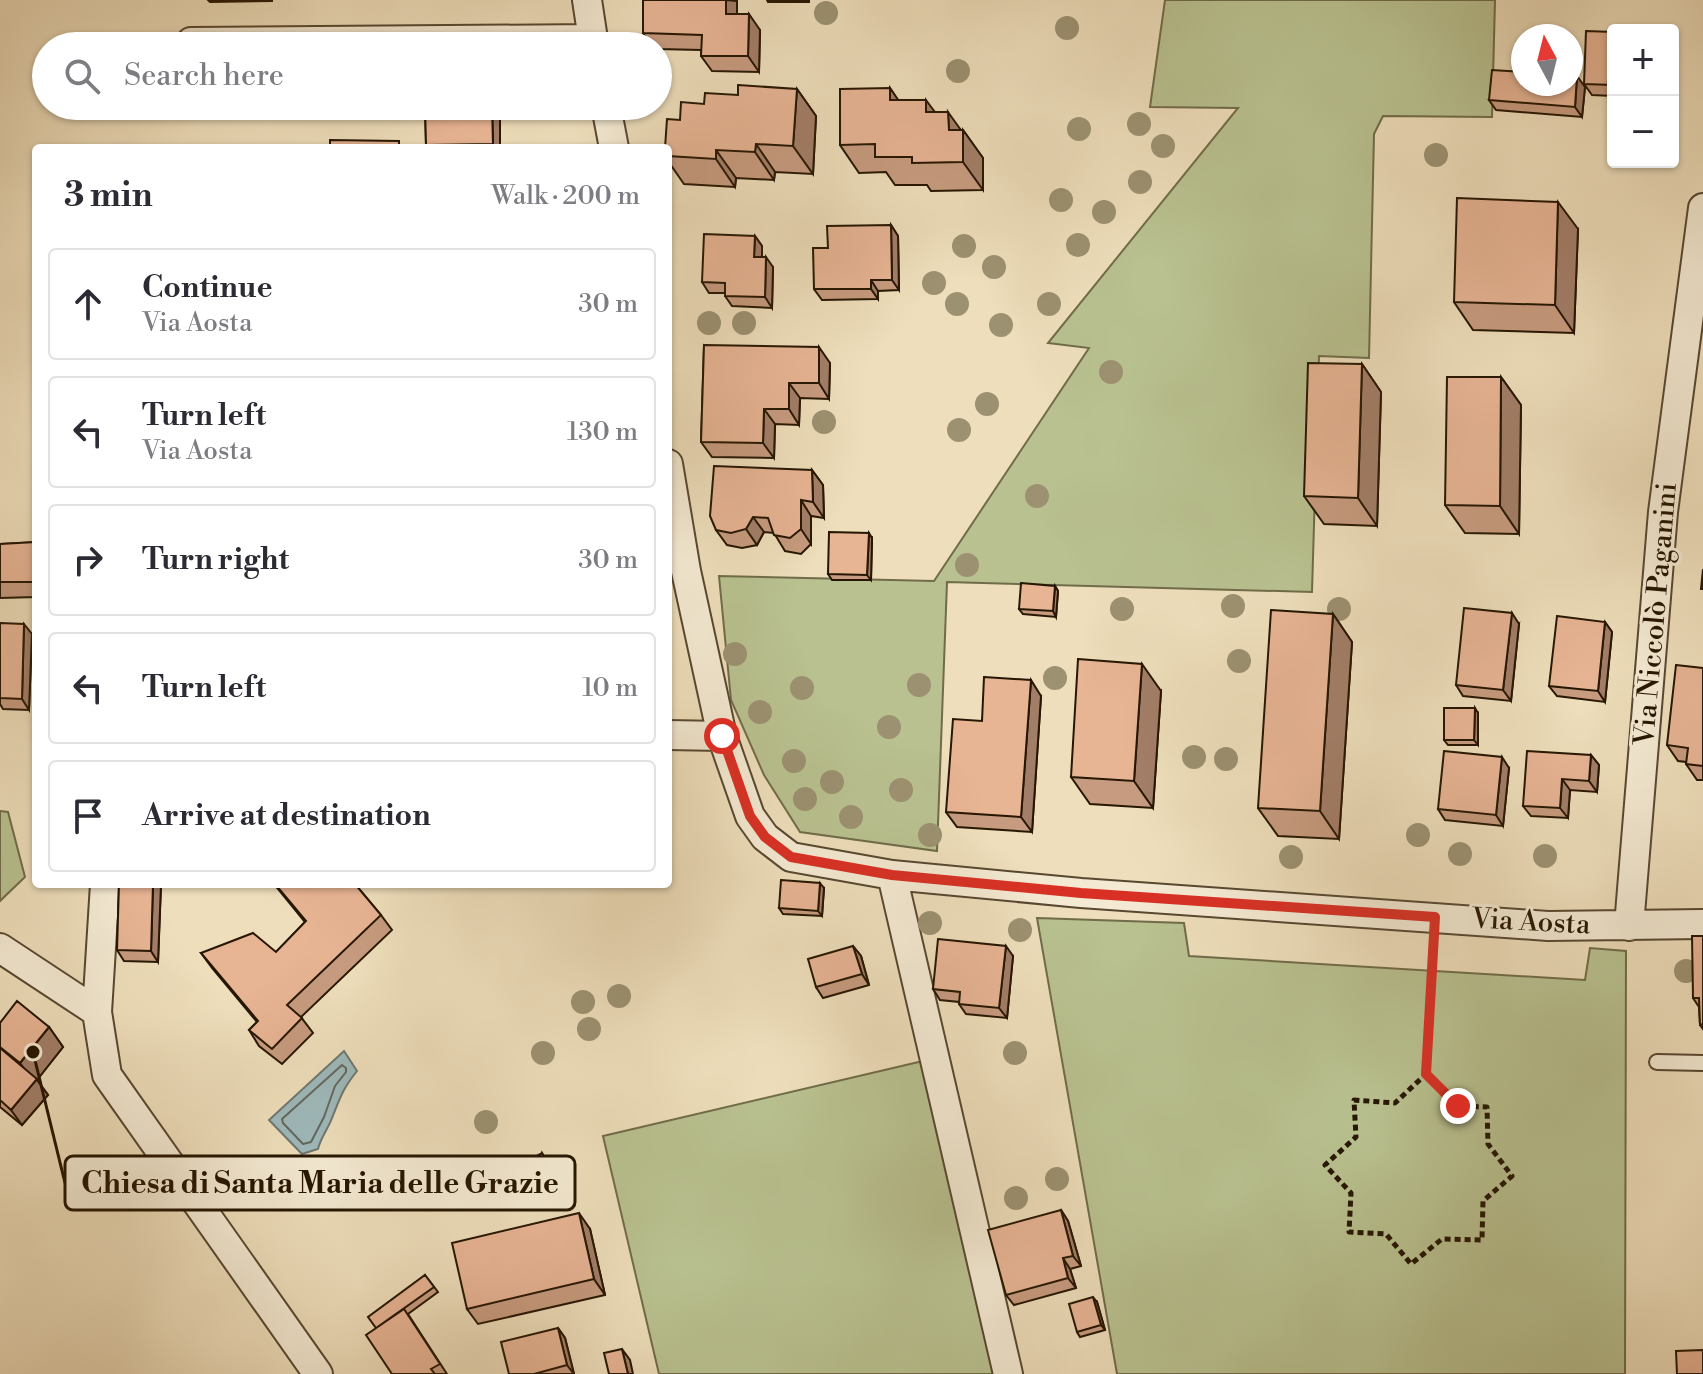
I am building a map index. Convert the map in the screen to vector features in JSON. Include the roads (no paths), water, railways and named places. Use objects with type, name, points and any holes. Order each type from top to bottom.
[{"type":"street","points":[[587,0],[592,32]]},
{"type":"street","points":[[609,120],[613,144]]},
{"type":"street","name":"Via Niccolò Paganini","points":[[1629,926],[1663,512],[1703,208]]},
{"type":"street","name":"Via Aosta","points":[[672,488],[686,571],[722,736],[750,816],[765,837],[791,857],[892,875],[1081,893],[1548,926],[1703,924]]},
{"type":"street","points":[[672,735],[722,736]]},
{"type":"street","points":[[892,875],[1008,1374]]},
{"type":"street","points":[[105,888],[97,1012],[107,1075],[318,1374]]},
{"type":"street","points":[[0,948],[97,1012]]},
{"type":"lane","points":[[1657,1062],[1703,1063]]},
{"type":"water","points":[[344,1051],[357,1071],[342,1093],[318,1149],[302,1154],[269,1120]]},
{"type":"place","name":"Chiesa di Santa Maria delle Grazie","points":[[33,1052]]}]
